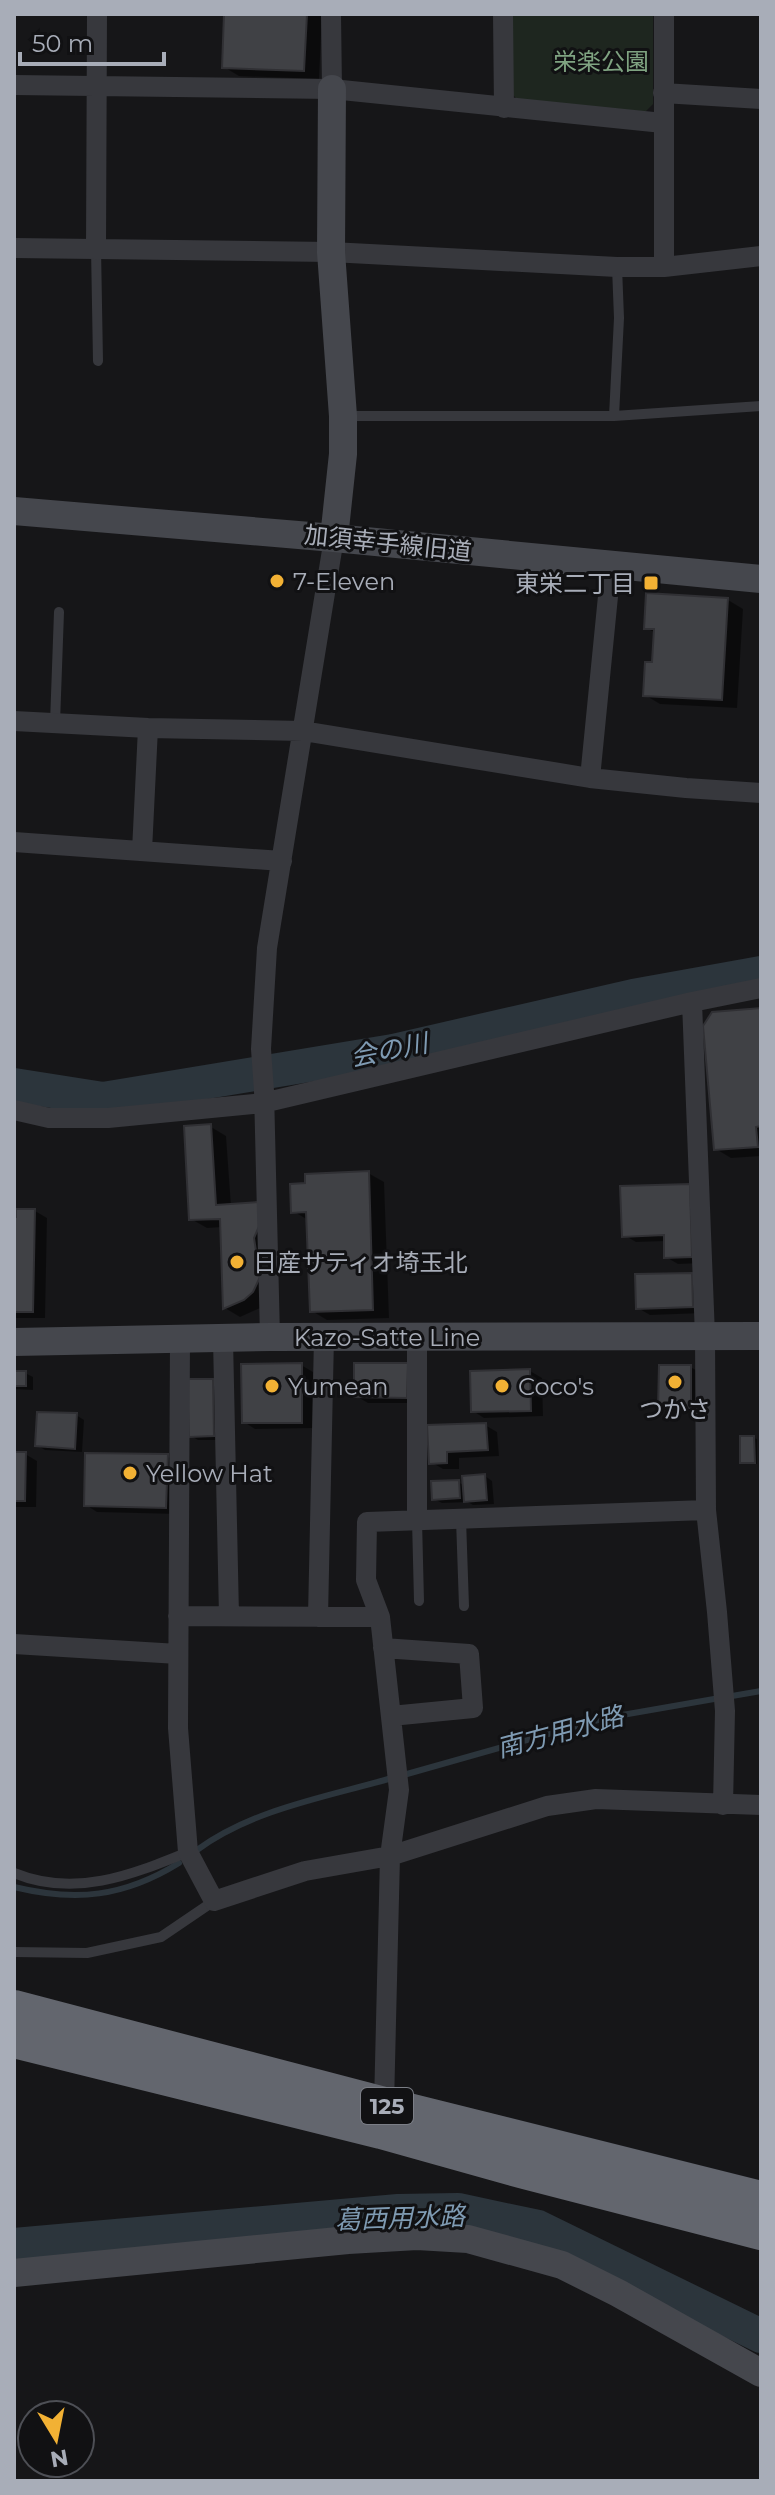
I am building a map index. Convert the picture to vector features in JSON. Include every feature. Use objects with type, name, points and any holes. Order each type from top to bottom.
[{"type":"highway","name":"125","points":[[14,2008],[761,2199]]},
{"type":"highway","name":"125","points":[[14,2040],[381,2131],[761,2232]]},
{"type":"street","points":[[96,248],[97,14]]},
{"type":"street","points":[[270,1337],[261,1049],[267,948],[334,538],[343,454],[331,252],[331,14]]},
{"type":"street","points":[[503,14],[504,108]]},
{"type":"street","points":[[664,14],[664,267]]},
{"type":"street","points":[[14,85],[332,89],[663,123]]},
{"type":"street","points":[[663,93],[761,99]]},
{"type":"street","points":[[14,248],[331,252],[617,267],[664,267],[761,256]]},
{"type":"street","name":"加須幸手線旧道","points":[[14,511],[761,579]]},
{"type":"street","points":[[590,778],[611,566]]},
{"type":"street","points":[[14,721],[303,731],[590,778],[761,793]]},
{"type":"street","points":[[142,851],[148,728]]},
{"type":"street","points":[[14,842],[282,861]]},
{"type":"street","points":[[14,1110],[49,1118],[108,1118],[264,1097],[761,988]]},
{"type":"street","points":[[692,1002],[705,1336],[706,1510],[725,1711],[723,1805]]},
{"type":"street","points":[[417,1336],[417,1520]]},
{"type":"street","name":"Kazo-Satte Line","points":[[14,1342],[270,1337],[761,1336]]},
{"type":"street","points":[[318,1617],[324,1337]]},
{"type":"street","points":[[223,1339],[229,1616]]},
{"type":"street","points":[[180,1340],[178,1728],[188,1852],[214,1901],[305,1871],[390,1856],[547,1806],[596,1799],[761,1805]]},
{"type":"street","points":[[384,2105],[390,1856],[399,1790],[380,1617],[366,1580],[367,1522],[706,1510]]},
{"type":"street","points":[[178,1616],[380,1617]]},
{"type":"street","points":[[14,1644],[178,1654]]},
{"type":"street","points":[[383,1648],[469,1654],[473,1708],[391,1716]]},
{"type":"street","points":[[14,2273],[348,2240],[417,2236],[468,2239],[562,2265],[761,2373]]},
{"type":"lane","points":[[96,248],[98,361]]},
{"type":"lane","points":[[614,416],[619,318],[617,267]]},
{"type":"lane","points":[[343,416],[614,416],[761,406]]},
{"type":"lane","points":[[55,723],[59,612]]},
{"type":"lane","points":[[461,1519],[464,1606]]},
{"type":"lane","points":[[417,1520],[419,1601]]},
{"type":"lane","points":[[14,1873],[32,1881],[79,1884],[128,1876],[188,1852]]},
{"type":"lane","points":[[14,1952],[87,1953],[161,1937],[214,1901]]},
{"type":"green space","name":"栄楽公園","points":[[509,14],[653,14],[653,104],[645,112],[517,99],[511,93]]},
{"type":"building","points":[[224,14],[307,14],[304,71],[222,68]]},
{"type":"building","points":[[646,593],[728,598],[722,700],[643,696],[645,662],[652,662],[654,629],[644,629]]},
{"type":"building","points":[[761,1008],[761,1126],[756,1127],[758,1147],[714,1150],[703,1026],[712,1012]]},
{"type":"building","points":[[211,1124],[216,1205],[259,1202],[260,1224],[254,1238],[260,1277],[253,1292],[244,1300],[223,1309],[220,1219],[189,1220],[184,1126]]},
{"type":"building","points":[[369,1171],[373,1310],[310,1312],[306,1212],[291,1213],[290,1184],[305,1183],[305,1174]]},
{"type":"building","points":[[690,1184],[692,1257],[664,1258],[664,1235],[622,1237],[620,1186]]},
{"type":"building","points":[[16,1209],[35,1209],[33,1312],[14,1312]]},
{"type":"building","points":[[692,1273],[693,1307],[636,1309],[635,1274]]},
{"type":"building","points":[[302,1363],[302,1423],[242,1423],[241,1364]]},
{"type":"building","points":[[354,1363],[408,1363],[407,1398],[354,1397]]},
{"type":"building","points":[[659,1365],[691,1365],[691,1408],[658,1408]]},
{"type":"building","points":[[530,1369],[531,1411],[471,1412],[470,1371]]},
{"type":"building","points":[[14,1371],[26,1371],[26,1386],[14,1386]]},
{"type":"building","points":[[187,1379],[213,1379],[214,1436],[189,1437]]},
{"type":"building","points":[[37,1412],[77,1413],[75,1449],[35,1446]]},
{"type":"building","points":[[486,1423],[488,1450],[447,1452],[447,1463],[429,1464],[427,1425]]},
{"type":"building","points":[[740,1436],[754,1436],[755,1463],[740,1463]]},
{"type":"building","points":[[14,1452],[26,1452],[25,1501],[14,1501]]},
{"type":"building","points":[[85,1453],[168,1454],[166,1508],[84,1506]]},
{"type":"building","points":[[485,1474],[487,1500],[464,1502],[462,1476]]},
{"type":"building","points":[[459,1480],[460,1498],[432,1500],[431,1481]]},
{"type":"waterway","name":"会の川","points":[[14,1085],[103,1099],[393,1051],[633,996],[761,973]]},
{"type":"waterway","name":"南方用水路","points":[[732,1696],[761,1691]]},
{"type":"waterway","name":"南方用水路","points":[[407,1774],[605,1718],[714,1699]]},
{"type":"waterway","name":"南方用水路","points":[[197,1850],[266,1814],[392,1778]]},
{"type":"waterway","name":"南方用水路","points":[[14,1887],[58,1894],[99,1893],[139,1883],[179,1863]]},
{"type":"waterway","name":"葛西用水路","points":[[14,2245],[398,2211],[458,2210],[538,2227],[761,2336]]},
{"type":"place","name":"7-Eleven","points":[[277,581]]},
{"type":"place","name":"東栄二丁目","points":[[651,583]]},
{"type":"place","name":"日産サティオ埼玉北","points":[[237,1262]]},
{"type":"place","name":"つかさ","points":[[675,1382]]},
{"type":"place","name":"Yumean","points":[[272,1386]]},
{"type":"place","name":"Coco's","points":[[502,1386]]},
{"type":"place","name":"Yellow Hat","points":[[130,1473]]}]
